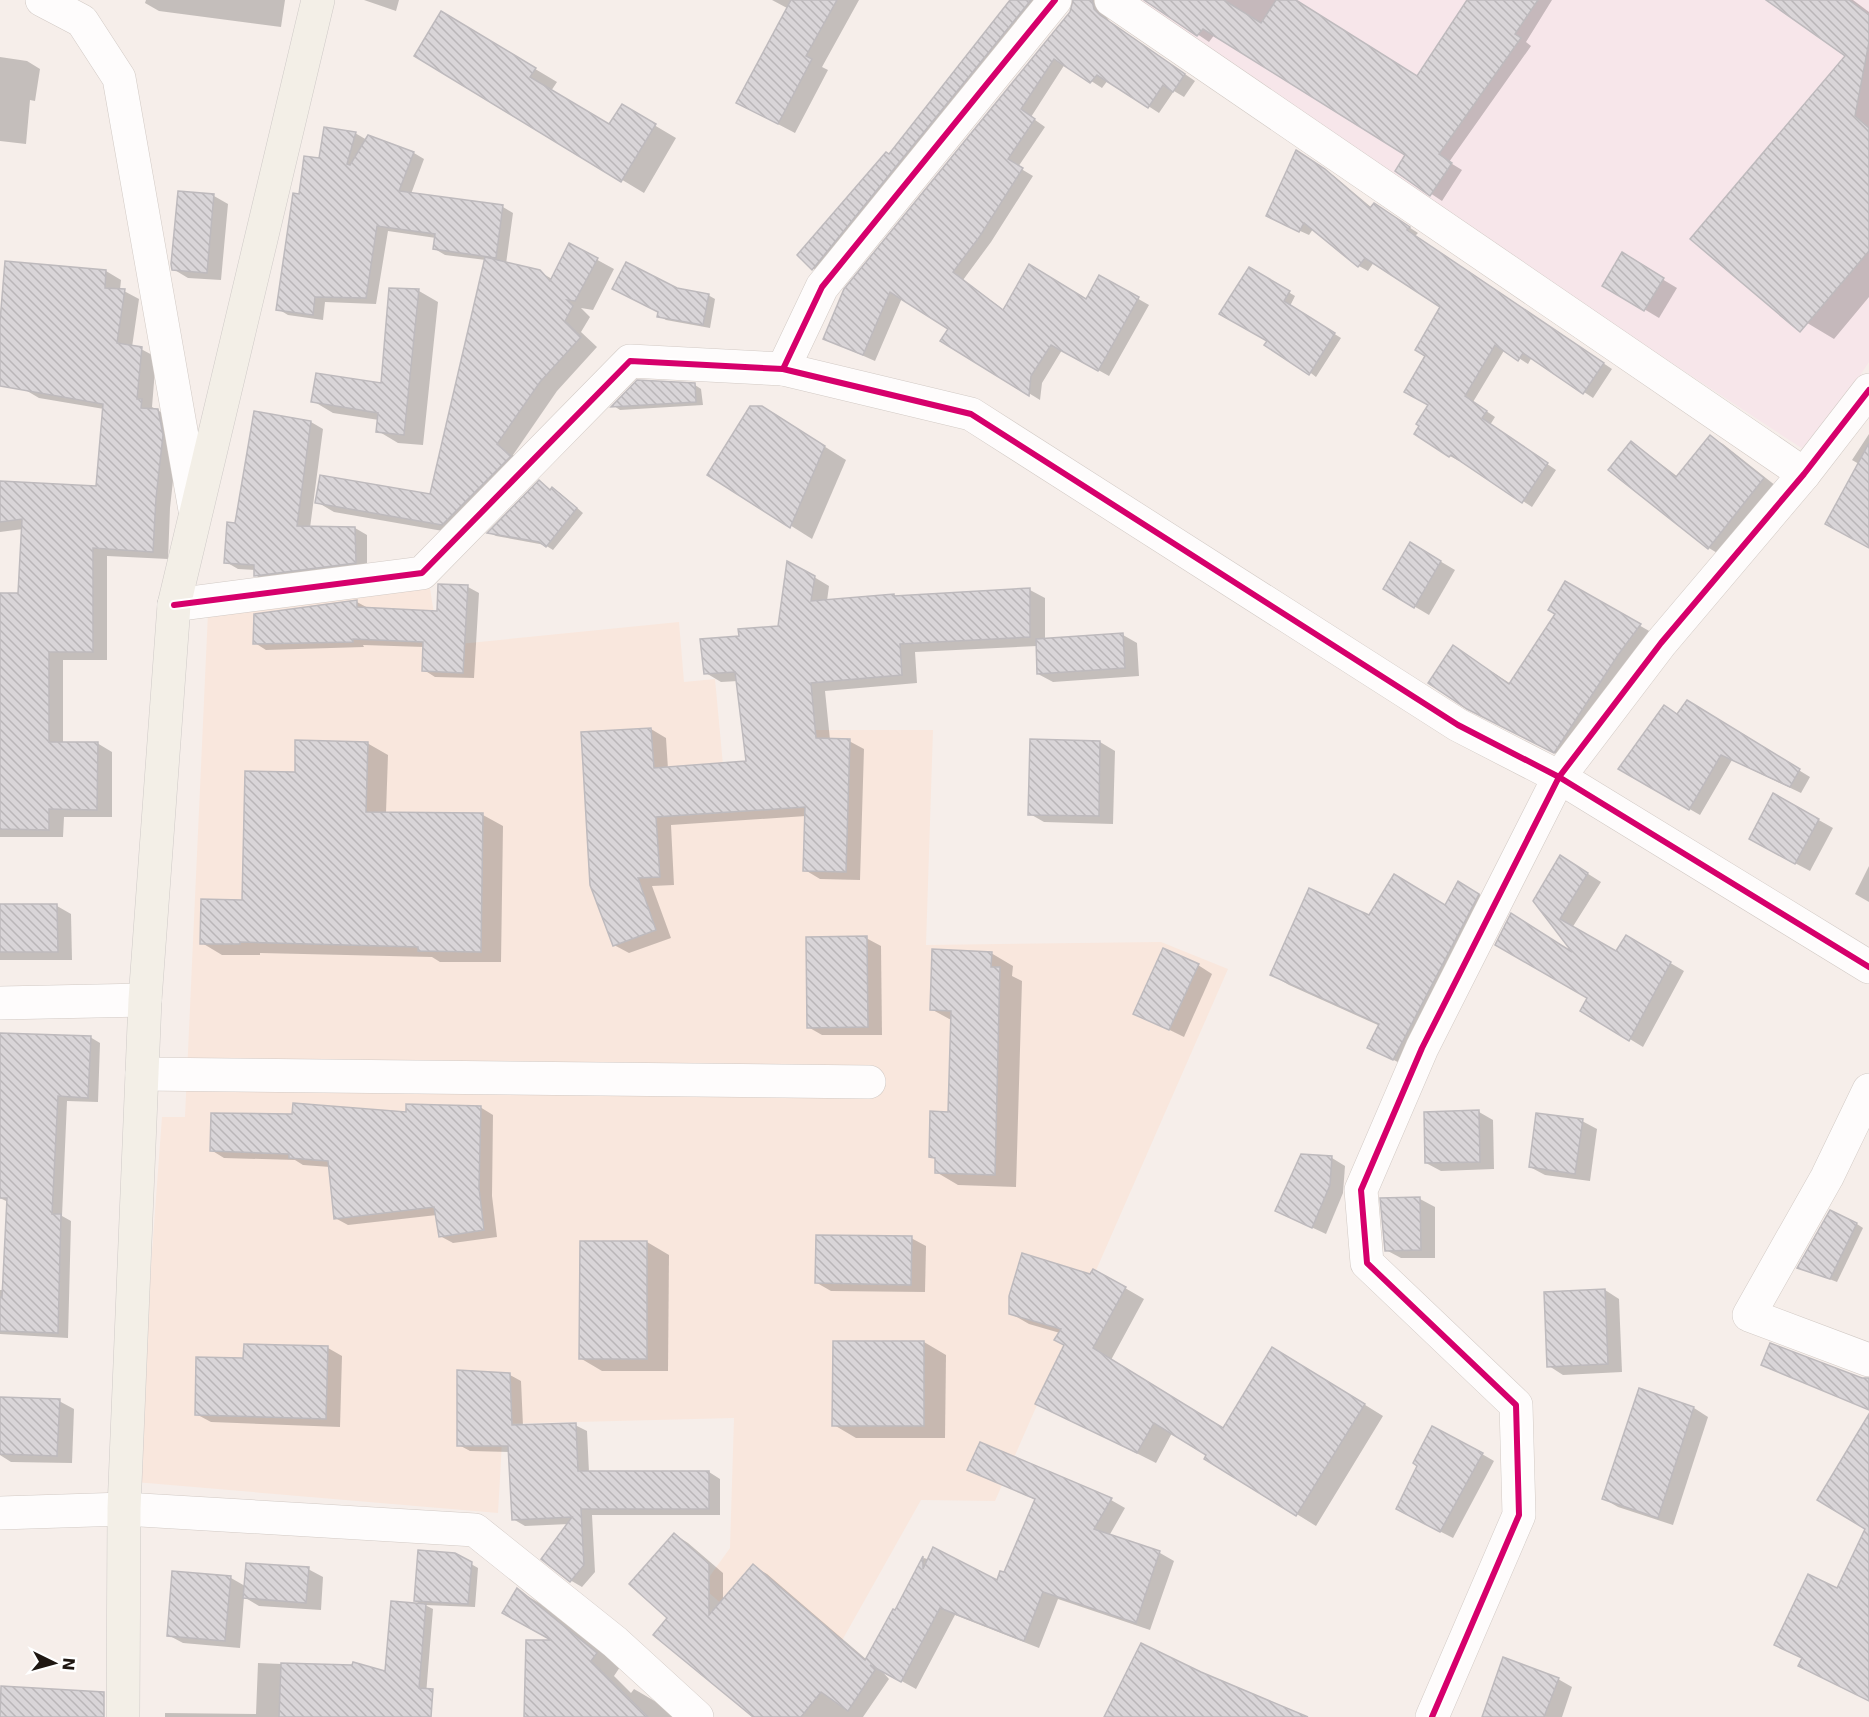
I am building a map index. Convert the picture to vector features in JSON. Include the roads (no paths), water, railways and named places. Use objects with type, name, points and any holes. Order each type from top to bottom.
[{"type":"main road","points":[[123,1717],[123,1509],[144,1000],[174,605],[318,0]]},
{"type":"street","points":[[42,0],[85,10],[119,78],[195,510]]},
{"type":"street","points":[[783,369],[822,287],[1055,0]]},
{"type":"street","points":[[1112,0],[1804,474]]},
{"type":"street","points":[[174,605],[422,573],[630,361],[783,369],[971,414],[1458,725],[1559,777],[1869,967]]},
{"type":"street","points":[[1432,1717],[1519,1515],[1516,1405],[1367,1263],[1361,1190],[1422,1048],[1559,777],[1661,643],[1804,474],[1869,390]]},
{"type":"street","points":[[0,1003],[144,1000]]},
{"type":"street","points":[[142,1074],[869,1082]]},
{"type":"street","points":[[1869,1090],[1827,1177],[1749,1315],[1869,1360]]},
{"type":"street","points":[[0,1513],[123,1509],[475,1530],[615,1642],[697,1717]]}]
